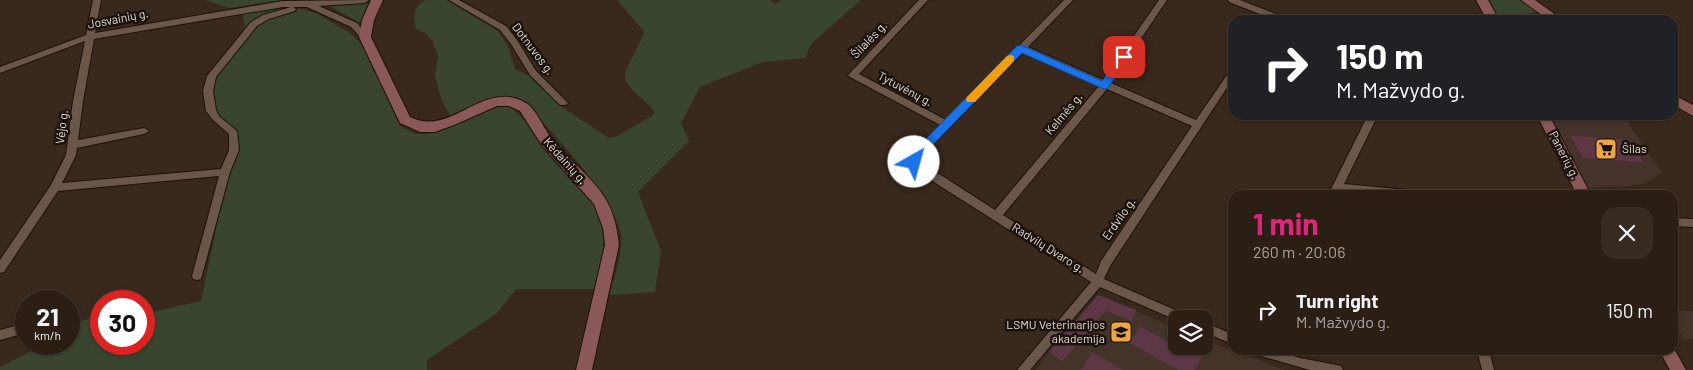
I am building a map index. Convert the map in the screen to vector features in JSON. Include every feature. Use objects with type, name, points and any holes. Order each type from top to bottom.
[{"type":"main road","points":[[365,37],[368,20],[377,0]]},
{"type":"main road","points":[[1482,0],[1490,15]]},
{"type":"main road","points":[[1527,0],[1550,15]]},
{"type":"main road","name":"Kėdainių g.","points":[[365,37],[401,114],[411,124],[432,127],[449,122],[494,102],[503,101],[519,104],[524,108],[548,144],[600,201],[607,212],[612,229],[612,245],[584,370]]},
{"type":"main road","points":[[1678,102],[1693,111]]},
{"type":"main road","points":[[1670,355],[1678,370]]},
{"type":"street","name":"Vėjo g.","points":[[0,269],[55,187],[71,155],[89,37],[97,0]]},
{"type":"street","name":"Josvainių g.","points":[[0,70],[89,37],[134,28],[283,4],[365,0]]},
{"type":"street","name":"Dotnuvos g.","points":[[453,0],[502,28],[514,42],[533,73],[563,104]]},
{"type":"street","name":"Šilalės g.","points":[[853,75],[924,0]]},
{"type":"street","points":[[946,124],[1069,0]]},
{"type":"street","name":"Kelmės g.","points":[[996,216],[1104,86],[1163,0]]},
{"type":"street","points":[[1232,0],[1270,15]]},
{"type":"street","points":[[197,276],[225,172],[234,150],[234,133],[216,118],[211,111],[208,91],[212,76],[250,28],[258,21],[276,13],[309,4],[354,25],[365,37]]},
{"type":"street","points":[[1021,48],[1198,126]]},
{"type":"street","name":"Tytuvėnų g.","points":[[853,75],[946,124]]},
{"type":"street","name":"Erdvilo g.","points":[[1023,370],[1098,281],[1105,264],[1228,80]]},
{"type":"street","points":[[1336,190],[1370,120]]},
{"type":"street","name":"Panerių g.","points":[[1546,120],[1581,190]]},
{"type":"street","name":"Radvilų Dvaro g.","points":[[946,124],[915,157],[914,162],[918,167],[1098,281],[1168,312]]},
{"type":"street","points":[[72,145],[144,131]]},
{"type":"street","points":[[55,187],[225,172]]},
{"type":"street","points":[[1678,222],[1693,223]]},
{"type":"street","points":[[0,335],[15,331]]},
{"type":"street","points":[[1213,331],[1228,337]]},
{"type":"street","points":[[1274,355],[1300,363],[1337,370]]},
{"type":"street","points":[[1484,355],[1488,370]]},
{"type":"shaded area","points":[[1552,120],[1626,120],[1662,172],[1646,183],[1629,186],[1587,188]]},
{"type":"shaded area","name":"LSMU Veterinarijos akademija","points":[[1098,295],[1168,325],[1168,355],[1213,355],[1213,343],[1228,349],[1228,355],[1245,355],[1286,370],[1035,370]]},
{"type":"shaded area","points":[[1678,311],[1693,311],[1693,339],[1683,339],[1678,330]]},
{"type":"green space","points":[[206,0],[283,0],[229,8]]},
{"type":"green space","points":[[426,0],[446,0],[498,31],[508,46],[515,69],[529,76],[559,105],[609,138],[615,137],[652,116],[654,111],[630,88],[625,78],[625,72],[644,34],[643,30],[617,0],[770,0],[775,4],[782,0],[861,0],[811,44],[805,58],[763,62],[700,87],[681,123],[689,141],[638,192],[661,251],[655,292],[609,295],[618,265],[621,235],[609,204],[584,169],[531,108],[509,99],[490,100],[451,117],[441,99],[435,76],[438,56],[432,40],[425,33],[416,29],[414,20],[416,8]]},
{"type":"green space","points":[[1487,0],[1522,0],[1540,12],[1518,15],[1495,15]]},
{"type":"green space","points":[[369,3],[360,23],[330,6],[332,4]]},
{"type":"green space","points":[[302,9],[318,14],[350,33],[364,47],[400,126],[415,134],[428,134],[443,129],[496,106],[511,107],[527,123],[558,164],[594,204],[601,219],[603,232],[603,254],[597,289],[516,289],[496,314],[427,360],[427,370],[0,370],[0,367],[23,355],[80,355],[80,322],[90,318],[90,355],[155,355],[155,311],[201,301],[227,176],[239,141],[237,132],[217,115],[211,94],[214,76],[246,37],[243,13]]},
{"type":"building","name":"Šilas","points":[[1571,136],[1629,140],[1643,162],[1583,158]]},
{"type":"building","points":[[1098,295],[1136,310],[1131,321],[1106,311],[1062,361],[1049,352]]},
{"type":"building","points":[[1140,326],[1168,342],[1168,355],[1203,355],[1195,370],[1178,370],[1130,343]]},
{"type":"building","points":[[1092,352],[1123,370],[1081,370]]},
{"type":"slow traffic","points":[[971,99],[1010,59]]},
{"type":"place","name":"Šilas","points":[[1606,149]]},
{"type":"place","name":"LSMU Veterinarijos akademija","points":[[1121,332]]},
{"type":"route","points":[[914,162],[915,157],[1021,48],[1104,86],[1124,57]]}]
